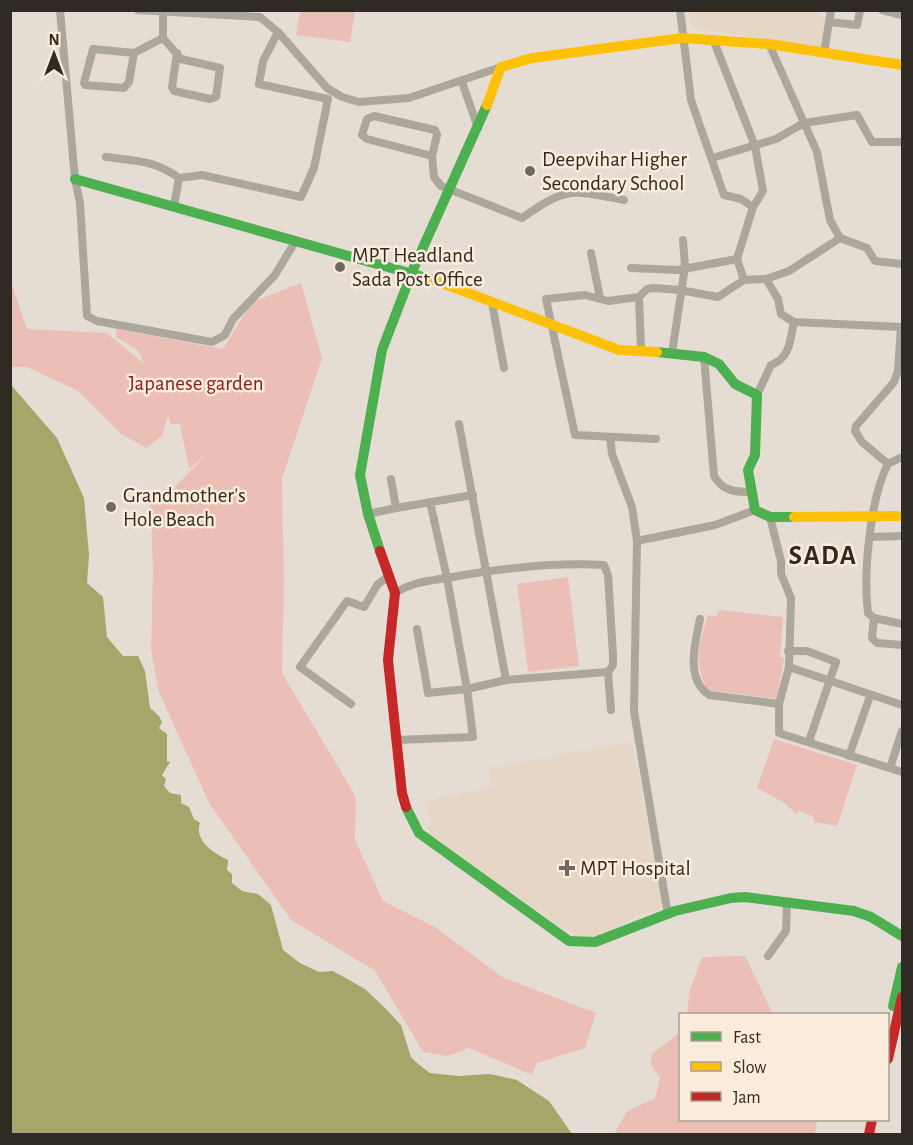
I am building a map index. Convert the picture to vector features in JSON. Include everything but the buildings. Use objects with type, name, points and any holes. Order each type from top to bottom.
[{"type":"street","points":[[60,10],[75,179],[80,203],[87,316],[97,321],[212,342],[225,335],[233,319],[275,275],[295,242]]},
{"type":"street","points":[[138,10],[212,12],[260,17],[278,32],[327,88],[342,98],[358,102],[382,102],[409,98],[532,58],[682,38],[769,44],[903,65]]},
{"type":"street","points":[[680,10],[691,100],[724,195],[741,199],[753,207]]},
{"type":"street","points":[[824,53],[831,10]]},
{"type":"street","points":[[829,22],[857,25],[861,11],[855,10]]},
{"type":"street","points":[[882,10],[903,15]]},
{"type":"street","points":[[163,12],[163,38],[177,53],[184,62],[220,68],[216,97],[210,99],[174,91],[172,87],[177,53]]},
{"type":"street","points":[[106,157],[142,160],[163,167],[180,178],[202,175],[301,197],[314,168],[328,99],[259,84],[263,61],[278,32]]},
{"type":"street","points":[[134,53],[129,82],[124,88],[85,85],[93,49],[134,53],[163,38]]},
{"type":"street","points":[[713,39],[755,146],[763,191],[753,207],[736,259],[744,280]]},
{"type":"street","points":[[769,44],[817,152],[830,220],[840,238],[867,248],[875,261],[903,264]]},
{"type":"street","points":[[501,67],[478,128],[412,272],[382,350],[371,402],[360,475],[368,514],[395,593],[388,660],[402,793],[410,818],[419,833],[569,941],[582,945],[597,943],[634,925],[729,898],[787,902],[854,911],[871,917],[903,936]]},
{"type":"street","points":[[462,82],[478,128]]},
{"type":"street","points":[[712,158],[776,139],[804,123],[857,115],[872,142],[903,142]]},
{"type":"street","points":[[432,156],[367,139],[362,135],[367,119],[374,116],[435,130],[437,135],[432,156],[436,181],[450,190],[522,218],[555,195],[575,191],[624,200]]},
{"type":"street","points":[[174,206],[180,178]]},
{"type":"street","points":[[75,179],[295,242],[412,272],[619,350],[672,352],[704,357],[719,364],[735,384],[757,395]]},
{"type":"street","points":[[656,439],[575,435],[546,299],[585,294],[608,301],[639,297],[647,289],[681,290],[718,297],[744,280],[766,279],[789,271],[840,238]]},
{"type":"street","points":[[672,352],[685,267],[683,240]]},
{"type":"street","points":[[591,253],[600,298]]},
{"type":"street","points":[[631,268],[678,270],[736,259]]},
{"type":"street","points":[[766,279],[778,298],[781,314],[794,322],[902,327],[898,371],[894,382],[856,426],[855,431],[862,442],[888,464]]},
{"type":"street","points":[[639,297],[641,350]]},
{"type":"street","points":[[492,303],[504,368]]},
{"type":"street","points":[[755,510],[748,470],[755,455],[757,395],[771,365],[782,361],[788,352],[794,322]]},
{"type":"street","points":[[704,357],[714,476],[720,485],[728,489],[751,492]]},
{"type":"street","points":[[459,424],[488,570],[506,680]]},
{"type":"street","points":[[610,437],[612,454],[632,507],[637,541],[634,711],[668,915]]},
{"type":"street","points":[[903,457],[888,464],[872,518],[866,599],[868,613],[874,618],[903,624]]},
{"type":"street","points":[[391,479],[396,508]]},
{"type":"street","points":[[368,514],[472,495]]},
{"type":"street","points":[[397,741],[473,736],[467,688],[447,578],[430,502]]},
{"type":"street","points":[[637,541],[715,525],[755,510],[770,517],[903,516]]},
{"type":"street","points":[[770,517],[771,533],[781,561],[781,574],[791,598],[789,667],[779,704],[779,733],[903,772]]},
{"type":"street","points":[[870,537],[903,536]]},
{"type":"street","points":[[395,593],[409,584],[488,570],[569,563],[604,565],[608,575],[613,655],[613,665],[608,672],[611,710]]},
{"type":"street","points":[[351,704],[300,667],[347,601],[364,607],[378,584],[389,576]]},
{"type":"street","points":[[874,618],[872,638],[877,643],[903,645]]},
{"type":"street","points":[[700,619],[694,646],[695,676],[699,688],[709,695],[779,704]]},
{"type":"street","points":[[417,629],[428,693],[506,680],[608,672]]},
{"type":"street","points":[[788,651],[807,651],[836,662],[809,741]]},
{"type":"street","points":[[789,667],[870,696],[903,705]]},
{"type":"street","points":[[849,756],[870,696]]},
{"type":"street","points":[[890,768],[903,731]]},
{"type":"street","points":[[768,957],[786,931],[787,902]]},
{"type":"street","points":[[889,1023],[903,967]]},
{"type":"street","points":[[889,1055],[903,998]]},
{"type":"shaded area","points":[[690,11],[816,11],[826,19],[820,48],[691,27]]},
{"type":"shaded area","points":[[11,385],[57,438],[84,498],[89,555],[87,583],[103,597],[107,637],[123,656],[138,656],[145,671],[150,708],[162,722],[159,728],[167,734],[167,761],[170,762],[162,775],[166,779],[164,786],[170,793],[181,795],[181,803],[189,807],[194,819],[200,823],[200,835],[203,841],[211,850],[228,860],[227,870],[232,874],[232,883],[242,891],[258,894],[271,905],[283,950],[300,963],[319,972],[333,971],[365,989],[385,1008],[401,1025],[411,1057],[430,1073],[458,1076],[490,1074],[517,1080],[549,1101],[572,1134],[11,1134]]},
{"type":"shaded area","name":"MPT Hospital","points":[[632,742],[662,902],[659,910],[636,916],[605,934],[586,939],[573,936],[430,834],[427,828],[430,823],[426,801],[491,787],[490,768]]},
{"type":"green space","points":[[300,11],[355,11],[350,42],[296,35]]},
{"type":"green space","name":"Japanese garden","points":[[10,279],[27,329],[107,333],[144,364],[139,351],[116,337],[116,329],[223,349],[252,302],[301,283],[322,358],[282,479],[284,583],[282,673],[356,797],[355,840],[383,901],[435,927],[504,978],[596,1013],[585,1048],[537,1063],[532,1075],[469,1048],[448,1056],[423,1052],[375,971],[291,920],[209,803],[158,690],[151,649],[153,572],[151,510],[146,497],[153,493],[172,490],[207,454],[189,469],[180,424],[171,424],[168,416],[162,436],[146,448],[120,433],[78,391],[27,367],[11,367]]},
{"type":"green space","points":[[568,577],[579,666],[528,672],[517,584]]},
{"type":"green space","points":[[720,610],[783,617],[780,657],[784,658],[777,699],[707,690],[700,670],[700,644],[708,615],[716,616]]},
{"type":"green space","points":[[774,739],[857,765],[837,826],[814,822],[814,817],[800,811],[796,814],[786,804],[757,788]]},
{"type":"green space","points":[[745,956],[773,1013],[687,1013],[690,990],[702,957]]},
{"type":"green space","points":[[679,1033],[679,1121],[815,1121],[817,1127],[814,1134],[614,1134],[627,1111],[655,1098],[660,1078],[651,1065],[652,1054]]},
{"type":"traffic: fast","points":[[380,551],[368,514],[360,475],[382,350],[412,272],[487,105]]},
{"type":"traffic: fast","points":[[75,179],[434,280]]},
{"type":"traffic: fast","points":[[657,352],[704,357],[719,364],[735,384],[757,395],[755,455],[748,470],[755,510],[770,517],[794,517]]},
{"type":"traffic: fast","points":[[406,807],[419,833],[569,941],[595,942],[675,911],[745,897],[854,911],[871,917],[902,936]]},
{"type":"traffic: fast","points":[[893,1006],[902,967]]},
{"type":"traffic: slow","points":[[487,105],[501,67],[532,58],[682,38],[769,44],[902,65]]},
{"type":"traffic: slow","points":[[434,280],[619,350],[657,352]]},
{"type":"traffic: slow","points":[[794,517],[902,516]]},
{"type":"traffic: jam","points":[[380,551],[395,593],[388,660],[402,793],[406,807]]},
{"type":"traffic: jam","points":[[889,1055],[902,997]]},
{"type":"traffic: jam","points":[[869,1134],[872,1121]]},
{"type":"place","name":"Deepvihar Higher Secondary School","points":[[530,171]]},
{"type":"place","name":"MPT Headland Sada Post Office","points":[[340,267]]},
{"type":"place","name":"Grandmother's Hole Beach","points":[[111,507]]},
{"type":"place","name":"MPT Hospital","points":[[567,868]]},
{"type":"district","name":"SADA","points":[[823,555]]}]
